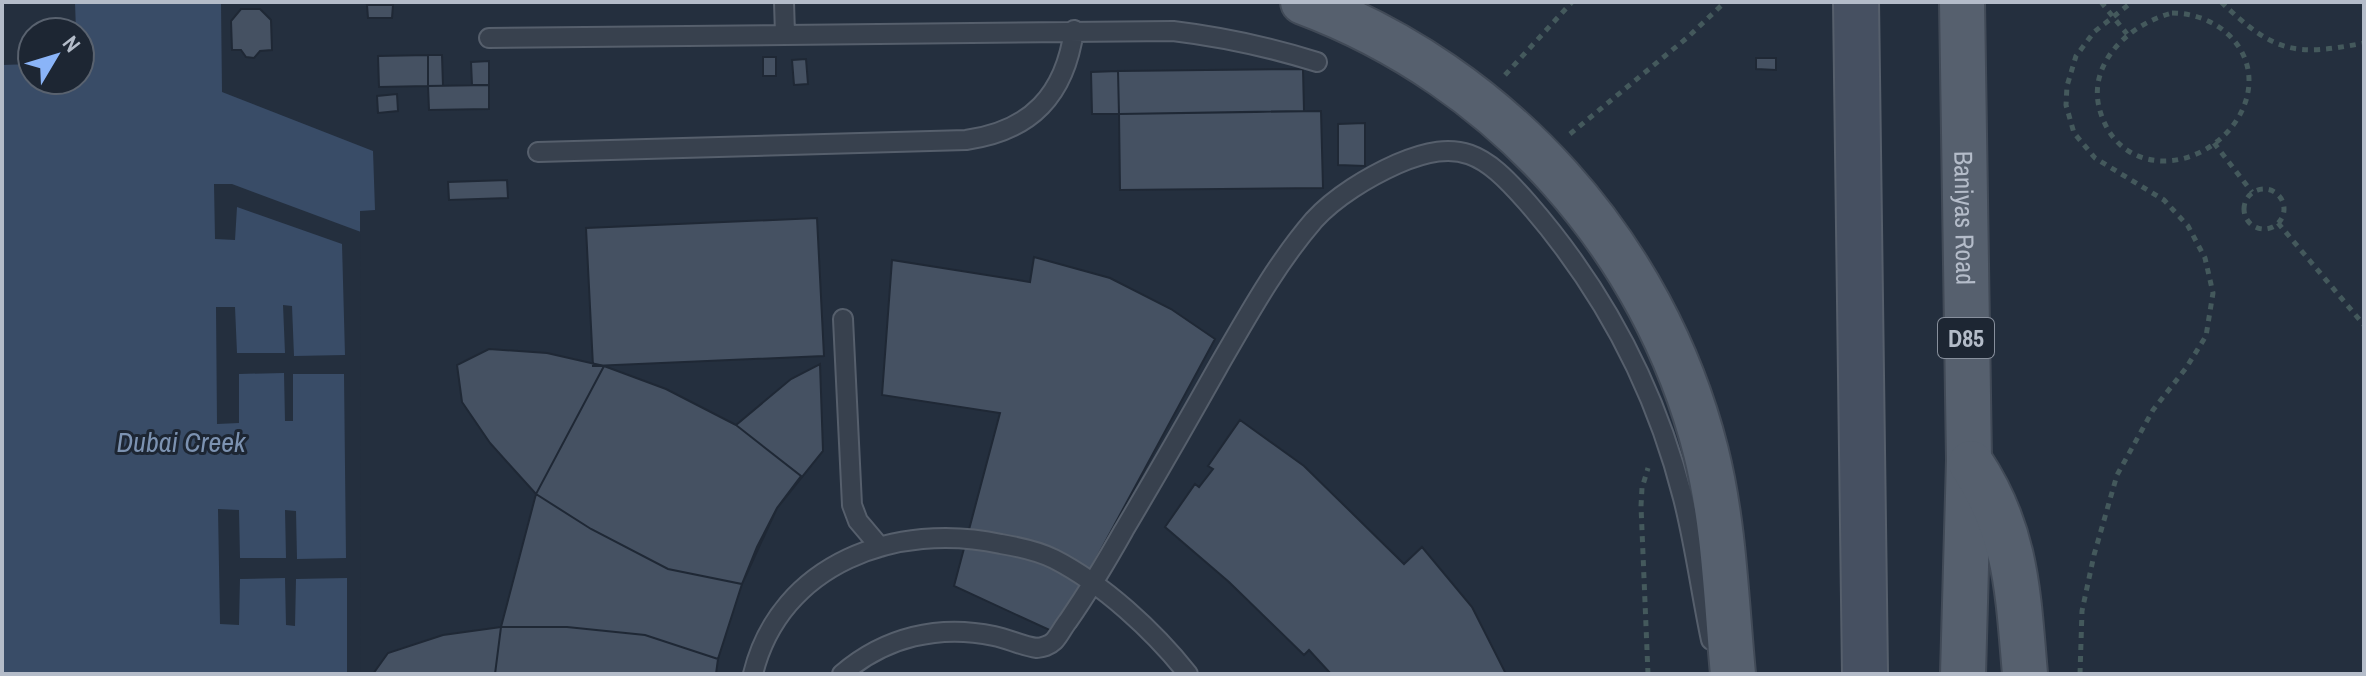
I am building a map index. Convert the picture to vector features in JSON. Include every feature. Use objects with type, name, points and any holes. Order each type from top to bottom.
[{"type":"main road","points":[[1303,2],[1380,36],[1432,66],[1481,102],[1568,186],[1605,233],[1638,284],[1666,338],[1689,395],[1706,453],[1718,512],[1733,674]]},
{"type":"main road","points":[[1856,2],[1865,674]]},
{"type":"main road","name":"Baniyas Road","points":[[1962,2],[1969,460],[1963,674]]},
{"type":"main road","points":[[1969,460],[1985,483],[2007,535],[2017,591],[2025,674]]},
{"type":"lane","points":[[784,2],[785,34]]},
{"type":"lane","points":[[538,152],[990,137],[1013,128],[1033,115],[1050,98],[1063,77],[1071,54],[1074,30]]},
{"type":"lane","points":[[489,38],[1173,31],[1270,47],[1317,62]]},
{"type":"lane","points":[[842,674],[880,648],[908,637],[937,632],[968,632],[1037,648],[1047,646],[1056,639],[1093,585],[1253,306],[1316,219],[1371,177],[1430,152],[1452,151],[1474,155],[1494,166],[1550,228],[1586,277],[1618,330],[1645,384],[1667,442],[1683,501],[1718,674]]},
{"type":"lane","points":[[843,319],[852,505],[858,521],[880,547]]},
{"type":"lane","points":[[753,674],[758,654],[772,624],[792,597],[817,576],[836,564],[880,547],[951,537],[986,540],[1054,559],[1132,613],[1188,674]]},
{"type":"path","points":[[1481,102],[1572,2]]},
{"type":"path","points":[[1541,158],[1688,37],[1725,2]]},
{"type":"path","points":[[2101,2],[2127,34]]},
{"type":"path","points":[[2080,674],[2082,611],[2117,475],[2153,410],[2206,336],[2213,293],[2205,258],[2188,226],[2164,200],[2095,158],[2074,133],[2066,105],[2067,86],[2076,56],[2094,32],[2132,2]]},
{"type":"path","points":[[2221,2],[2260,36],[2290,50],[2316,51],[2364,43]]},
{"type":"path","points":[[2189,13],[2205,17],[2232,37],[2245,59],[2249,85],[2246,102],[2238,118],[2214,143],[2186,159],[2170,162],[2154,161],[2124,148],[2113,137],[2101,115],[2097,91],[2106,59],[2127,34],[2156,17],[2189,13]]},
{"type":"path","points":[[2214,143],[2252,192]]},
{"type":"path","points":[[2261,188],[2272,190],[2280,196],[2284,215],[2278,223],[2268,229],[2257,228],[2248,222],[2243,211],[2245,200],[2252,192],[2261,188]]},
{"type":"path","points":[[2278,223],[2364,325]]},
{"type":"path","points":[[1648,674],[1642,488],[1647,471],[1667,442]]},
{"type":"water","name":"Dubai Creek","points":[[75,2],[221,2],[222,92],[373,151],[375,210],[360,211],[360,674],[2,674],[2,65],[16,65],[16,96],[96,96],[96,16],[75,16]]},
{"type":"pier","points":[[214,184],[232,184],[361,232],[360,674],[347,674],[347,578],[296,579],[295,626],[286,625],[285,578],[240,579],[239,625],[220,624],[218,509],[239,510],[240,558],[286,558],[285,510],[296,511],[297,559],[346,558],[344,374],[293,374],[293,421],[285,421],[284,373],[239,374],[239,423],[217,424],[216,307],[235,307],[237,353],[285,353],[283,305],[292,306],[294,356],[345,355],[342,244],[237,207],[235,240],[215,239]]},
{"type":"building","points":[[367,5],[393,5],[392,18],[368,18]]},
{"type":"building","points":[[241,9],[260,9],[271,20],[272,50],[260,51],[254,58],[246,57],[241,50],[232,50],[231,21]]},
{"type":"building","points":[[428,55],[428,86],[379,87],[378,56]]},
{"type":"building","points":[[428,55],[442,55],[443,86],[428,86]]},
{"type":"building","points":[[763,57],[776,57],[776,76],[763,76]]},
{"type":"building","points":[[1756,58],[1776,58],[1776,70],[1756,69]]},
{"type":"building","points":[[806,59],[808,84],[794,85],[792,60]]},
{"type":"building","points":[[489,61],[489,85],[472,85],[471,62]]},
{"type":"building","points":[[1303,69],[1304,111],[1119,114],[1118,71]]},
{"type":"building","points":[[1118,71],[1119,114],[1092,114],[1091,72]]},
{"type":"building","points":[[489,85],[489,109],[429,110],[428,86]]},
{"type":"building","points":[[397,94],[398,111],[378,113],[377,96]]},
{"type":"building","points":[[1321,111],[1323,188],[1120,190],[1119,114]]},
{"type":"building","points":[[1365,123],[1365,166],[1338,165],[1338,124]]},
{"type":"building","points":[[507,180],[508,198],[449,200],[448,182]]},
{"type":"building","points":[[817,218],[824,356],[593,366],[586,228]]},
{"type":"building","points":[[1034,257],[1110,278],[1171,309],[1215,339],[1056,633],[954,586],[1000,413],[882,395],[892,260],[1030,282]]},
{"type":"building","points":[[489,349],[547,353],[604,366],[666,389],[736,425],[801,476],[777,508],[742,584],[668,569],[591,529],[536,494],[490,443],[462,402],[457,365]]},
{"type":"building","points":[[820,364],[823,451],[777,508],[757,547],[742,584],[716,674],[495,674],[501,627],[536,494],[604,366],[666,389],[736,425],[791,379]]},
{"type":"building","points":[[1240,420],[1304,466],[1404,564],[1422,547],[1472,607],[1506,674],[1331,674],[1309,650],[1304,655],[1229,582],[1165,527],[1195,484],[1199,487],[1213,469],[1208,466]]},
{"type":"building","points":[[501,627],[567,627],[645,635],[718,659],[716,674],[373,674],[388,653],[443,635]]}]
